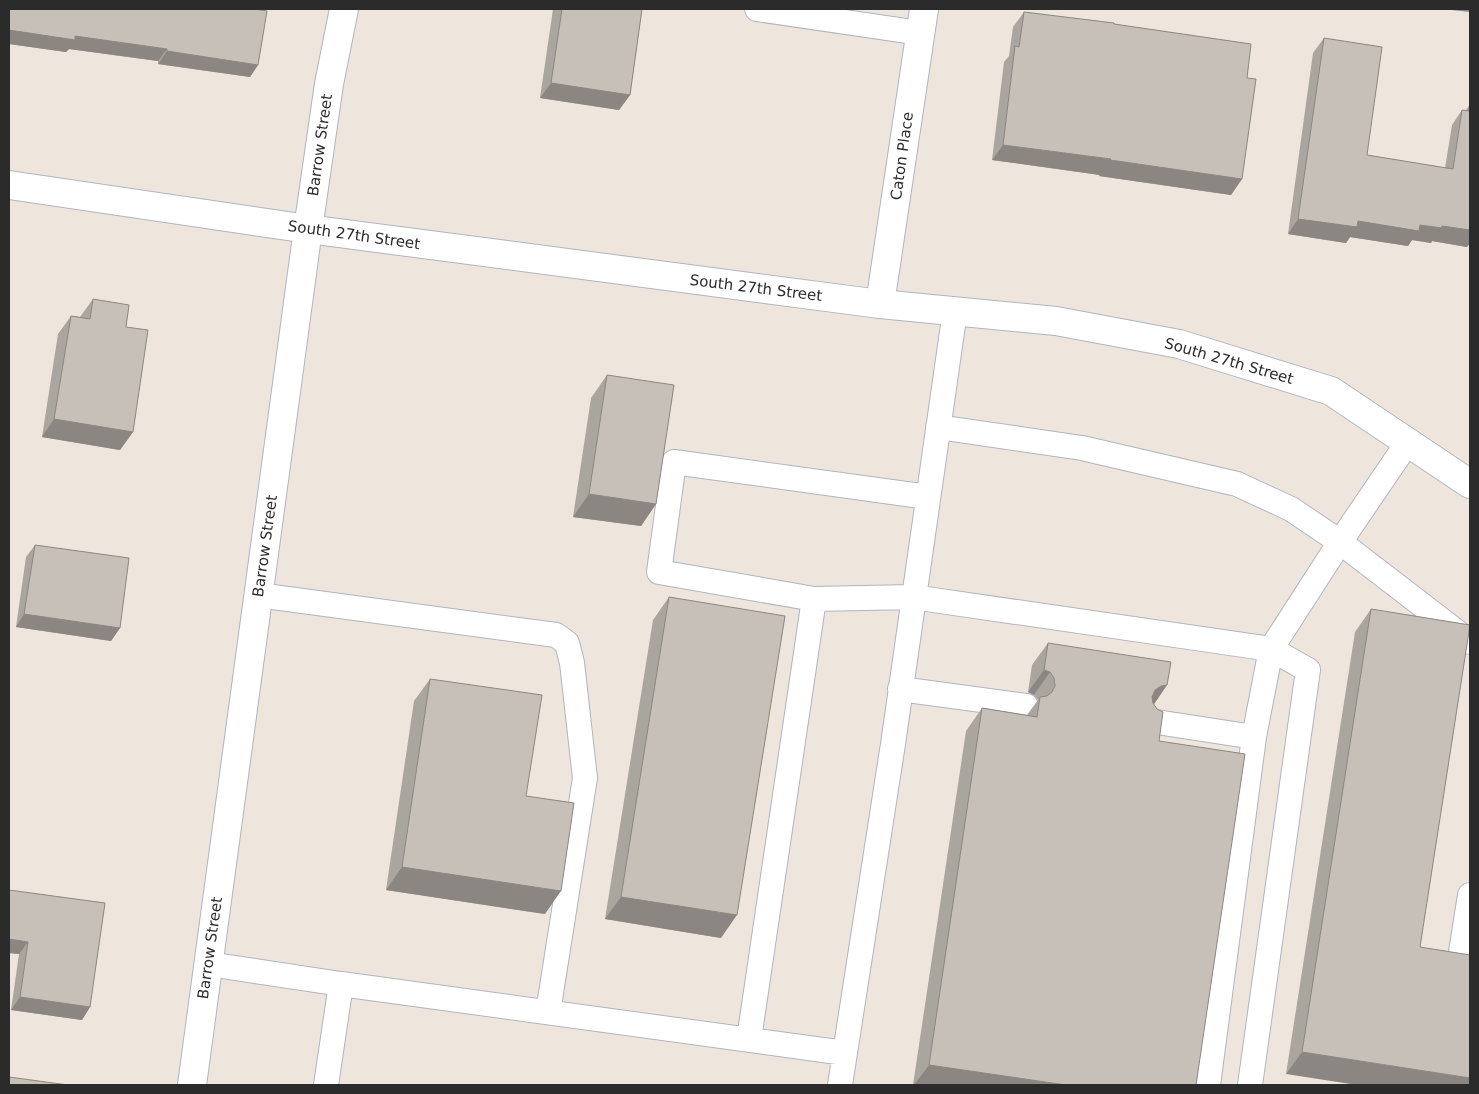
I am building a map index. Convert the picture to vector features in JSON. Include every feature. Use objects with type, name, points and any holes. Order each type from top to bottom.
[{"type":"main road","name":"Barrow Street","points":[[192,1085],[308,229],[329,84],[344,9]]},
{"type":"main road","name":"Caton Place","points":[[880,304],[922,21]]},
{"type":"main road","name":"South 27th Street","points":[[9,185],[308,229],[880,304],[1056,321],[1179,344],[1331,392],[1408,442],[1469,478]]},
{"type":"lane","points":[[757,9],[922,21]]},
{"type":"lane","points":[[840,1085],[955,311]]},
{"type":"lane","points":[[938,427],[1082,448],[1237,484],[1291,509],[1340,542],[1470,642]]},
{"type":"lane","points":[[1208,1085],[1254,737],[1271,649],[1340,542],[1408,442]]},
{"type":"lane","points":[[928,497],[674,462],[659,572],[814,599],[913,597],[1271,649],[1308,670],[1250,1085]]},
{"type":"lane","points":[[258,595],[556,635],[568,643],[585,778],[548,1012]]},
{"type":"lane","points":[[749,1039],[814,599]]},
{"type":"lane","points":[[900,689],[1026,706]]},
{"type":"lane","points":[[1150,721],[1254,737]]},
{"type":"lane","points":[[1470,894],[1461,952],[1470,954]]},
{"type":"lane","points":[[208,964],[845,1053]]},
{"type":"lane","points":[[326,1085],[341,984]]},
{"type":"building","points":[[9,9],[254,9],[267,11],[258,65],[167,51],[167,49],[75,36],[75,40],[9,30]]},
{"type":"building","points":[[562,9],[642,9],[630,95],[551,83]]},
{"type":"building","points":[[1024,12],[1114,23],[1251,44],[1247,78],[1256,79],[1242,179],[1003,145],[1015,46],[1019,47]]},
{"type":"building","points":[[1324,38],[1382,47],[1367,155],[1453,169],[1462,110],[1469,111],[1470,104],[1470,230],[1420,225],[1419,231],[1358,221],[1357,227],[1298,219]]},
{"type":"building","points":[[93,299],[129,305],[126,327],[148,330],[133,432],[54,419],[71,316],[90,319]]},
{"type":"building","points":[[607,375],[674,385],[656,504],[589,494]]},
{"type":"building","points":[[35,545],[129,558],[120,628],[24,614]]},
{"type":"building","points":[[669,597],[785,616],[737,915],[621,897]]},
{"type":"building","points":[[1371,609],[1470,625],[1420,947],[1470,955],[1470,1078],[1302,1052]]},
{"type":"building","points":[[1048,643],[1171,662],[1167,685],[1155,690],[1152,697],[1157,709],[1163,712],[1159,741],[1245,754],[1196,1085],[1066,1085],[929,1065],[982,708],[1037,717],[1040,697],[1047,696],[1055,686],[1054,678],[1050,672],[1044,670]]},
{"type":"building","points":[[430,679],[542,695],[526,796],[574,803],[561,891],[402,867]]},
{"type":"building","points":[[9,890],[105,903],[90,1007],[20,997],[28,942],[9,939]]},
{"type":"building","points":[[9,1077],[68,1085],[9,1085]]}]
